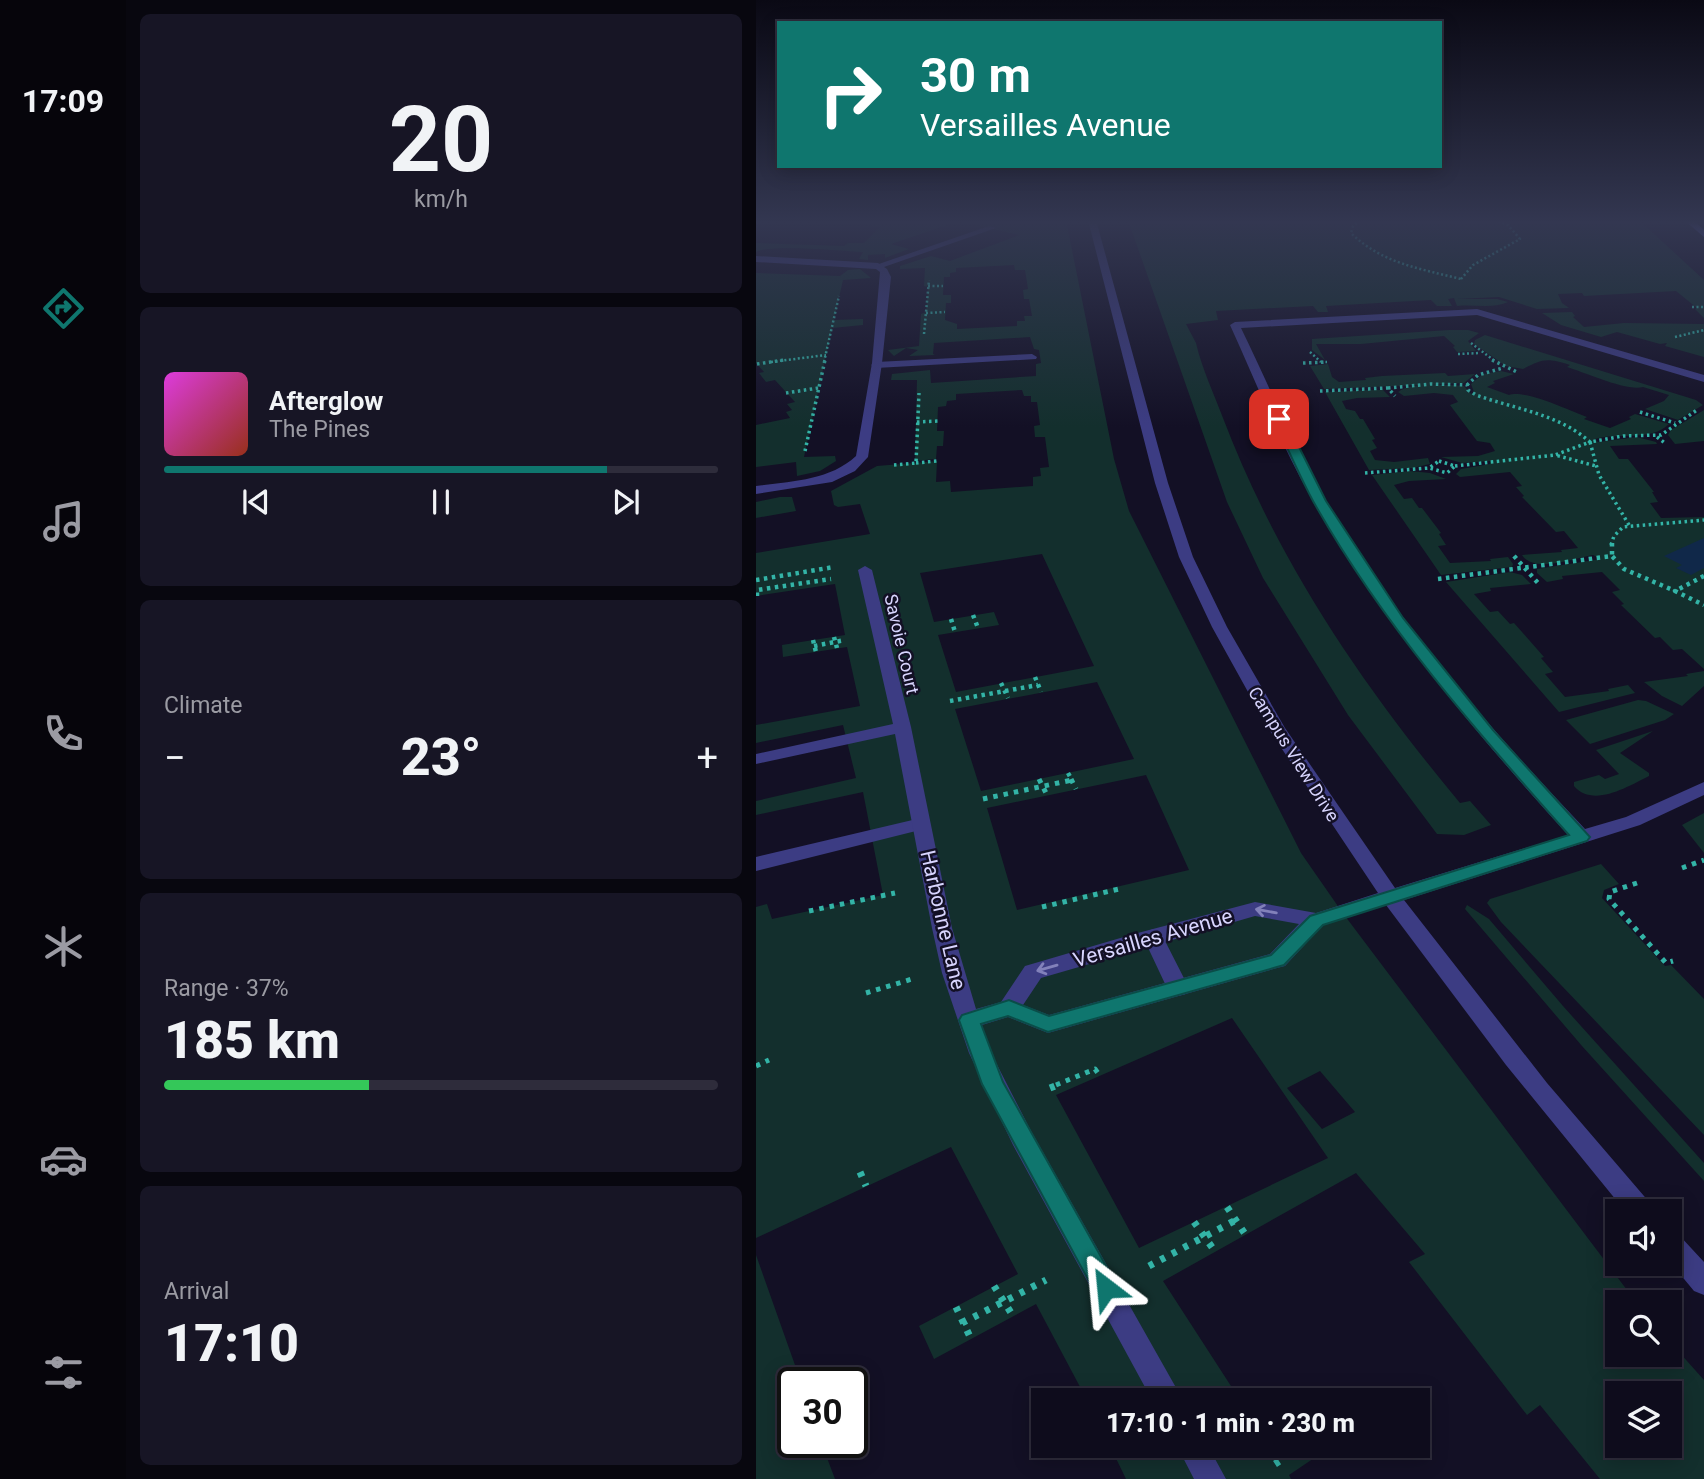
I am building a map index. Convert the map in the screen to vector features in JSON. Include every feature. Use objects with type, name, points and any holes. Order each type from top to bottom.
[{"type":"street","points":[[756,491],[827,479],[850,468],[862,457],[885,289]]},
{"type":"street","name":"Campus View Drive","points":[[1110,289],[1161,480],[1193,574],[1261,705],[1302,771],[1390,898],[1505,1048],[1631,1199]]},
{"type":"street","points":[[1581,837],[1487,734],[1390,610],[1320,501],[1235,325],[1477,312],[1704,379]]},
{"type":"street","points":[[876,365],[1032,357]]},
{"type":"street","name":"Savoie Court","points":[[865,571],[902,727]]},
{"type":"street","points":[[756,759],[902,727]]},
{"type":"street","name":"Harbonne Lane","points":[[902,727],[942,928],[969,1020],[993,1084],[1161,1388]]},
{"type":"street","name":"Versailles Avenue","points":[[1316,920],[1277,960],[1048,1024],[1009,1008],[1033,972],[1255,909],[1316,920],[1633,821],[1704,788]]},
{"type":"street","points":[[756,864],[921,824]]},
{"type":"street","points":[[1153,937],[1178,988]]},
{"type":"street","points":[[969,1020],[1009,1008]]},
{"type":"street","points":[[1682,1257],[1704,1282]]},
{"type":"street","points":[[1199,1458],[1211,1479]]},
{"type":"path","points":[[923,337],[928,289]]},
{"type":"path","points":[[804,457],[841,290]]},
{"type":"path","points":[[1692,307],[1704,307]]},
{"type":"path","points":[[926,313],[946,312]]},
{"type":"path","points":[[1475,337],[1471,343],[1481,353],[1504,368],[1517,372]]},
{"type":"path","points":[[1458,354],[1481,353]]},
{"type":"path","points":[[757,364],[826,355]]},
{"type":"path","points":[[1303,363],[1327,362]]},
{"type":"path","points":[[1320,391],[1431,384],[1467,385],[1478,375],[1504,368]]},
{"type":"path","points":[[1467,385],[1471,393],[1568,425],[1590,442],[1599,475],[1629,525]]},
{"type":"path","points":[[786,393],[818,388]]},
{"type":"path","points":[[1388,388],[1395,396]]},
{"type":"path","points":[[1434,458],[1455,466],[1555,455],[1590,442],[1623,436],[1656,436],[1704,408]]},
{"type":"path","points":[[1640,412],[1676,423]]},
{"type":"path","points":[[917,422],[937,421]]},
{"type":"path","points":[[1656,436],[1666,444]]},
{"type":"path","points":[[1547,451],[1596,466]]},
{"type":"path","points":[[916,463],[937,461]]},
{"type":"path","points":[[1429,468],[1439,461]]},
{"type":"path","points":[[1447,473],[1455,466]]},
{"type":"path","points":[[1365,473],[1429,468],[1447,473],[1451,478]]},
{"type":"path","points":[[1704,520],[1629,525],[1614,536],[1610,549],[1612,556],[1625,569],[1704,605]]},
{"type":"path","points":[[1514,556],[1538,583]]},
{"type":"path","points":[[1438,579],[1612,556]]},
{"type":"path","points":[[756,580],[842,566],[865,571]]},
{"type":"path","points":[[1675,591],[1704,576]]},
{"type":"path","points":[[757,596],[757,590],[835,578]]},
{"type":"path","points":[[973,615],[978,628]]},
{"type":"path","points":[[951,619],[955,632]]},
{"type":"path","points":[[835,639],[837,648]]},
{"type":"path","points":[[816,652],[814,643],[853,639]]},
{"type":"path","points":[[1035,677],[1041,692]]},
{"type":"path","points":[[1002,683],[1008,698]]},
{"type":"path","points":[[950,701],[1038,685]]},
{"type":"path","points":[[1068,773],[1076,789]]},
{"type":"path","points":[[1039,779],[1047,795]]},
{"type":"path","points":[[983,799],[1072,780]]},
{"type":"path","points":[[1682,868],[1704,860]]},
{"type":"path","points":[[1637,883],[1610,892],[1609,899],[1666,963],[1672,961]]},
{"type":"path","points":[[1042,907],[1119,889],[1118,887]]},
{"type":"path","points":[[809,911],[895,893]]},
{"type":"path","points":[[866,993],[912,979]]},
{"type":"path","points":[[756,1066],[769,1060]]},
{"type":"path","points":[[1049,1088],[1095,1069],[1100,1076]]},
{"type":"path","points":[[860,1172],[866,1186]]},
{"type":"path","points":[[1227,1207],[1245,1234]]},
{"type":"path","points":[[1149,1266],[1236,1220]]},
{"type":"path","points":[[1194,1222],[1214,1250]]},
{"type":"path","points":[[962,1323],[1046,1280]]},
{"type":"path","points":[[994,1286],[1013,1316]]},
{"type":"path","points":[[956,1307],[971,1339]]},
{"type":"path","points":[[1275,1464],[1285,1458]]},
{"type":"green space","points":[[756,289],[841,289],[834,320],[863,319],[863,325],[832,328],[804,457],[835,456],[836,461],[820,471],[797,476],[796,462],[756,467],[756,425],[790,418],[786,412],[792,410],[787,404],[795,402],[775,380],[766,382],[759,373],[764,372],[756,363]]},
{"type":"green space","points":[[928,289],[943,289],[943,295],[951,295],[951,303],[946,303],[945,320],[957,324],[957,329],[1017,326],[1017,321],[1025,321],[1024,316],[1032,316],[1029,299],[1024,299],[1023,290],[1080,289],[1114,459],[1129,511],[1301,853],[1342,912],[1605,1261],[1605,1276],[1616,1276],[1627,1290],[1605,1290],[1605,1367],[1682,1367],[1682,1355],[1704,1380],[1704,1479],[1600,1479],[1540,1405],[1527,1415],[1409,1262],[1425,1254],[1356,1173],[1163,1281],[1232,1388],[1081,1388],[1036,1304],[934,1359],[919,1326],[1018,1274],[951,1147],[756,1238],[756,907],[767,904],[772,919],[883,895],[863,792],[756,815],[756,801],[856,778],[843,725],[756,743],[756,725],[860,706],[847,647],[783,657],[782,645],[845,635],[835,584],[756,596],[756,553],[870,534],[860,504],[838,507],[834,505],[831,491],[877,466],[937,461],[936,482],[950,481],[951,492],[1033,486],[1033,477],[1041,476],[1040,468],[1049,467],[1045,437],[1035,437],[1034,426],[1040,425],[1037,402],[1031,402],[1031,396],[1024,396],[1022,390],[956,394],[956,400],[947,401],[946,406],[938,407],[937,431],[944,431],[943,446],[937,446],[936,459],[915,461],[917,380],[891,380],[892,374],[930,370],[931,383],[1036,376],[1036,364],[1041,363],[1039,350],[1034,349],[1030,337],[934,343],[935,355],[909,356],[918,350],[906,348],[894,356],[888,350],[919,346],[921,314],[926,312]],"holes":[[[1042,554],[1094,666],[956,692],[938,635],[999,625],[994,612],[934,622],[920,573]],[[1097,682],[1134,759],[981,791],[955,709]],[[1146,775],[1189,870],[1017,910],[987,808]],[[1232,1018],[1328,1158],[1139,1248],[1056,1095]],[[1320,1071],[1355,1112],[1322,1129],[1287,1088]]]},
{"type":"green space","points":[[1152,289],[1704,289],[1704,318],[1695,309],[1697,308],[1676,291],[1584,296],[1582,293],[1558,294],[1562,303],[1569,308],[1537,309],[1499,297],[1457,299],[1497,299],[1508,302],[1490,306],[1457,306],[1454,298],[1448,299],[1452,306],[1437,306],[1431,300],[1326,306],[1328,312],[1318,312],[1313,306],[1216,311],[1218,320],[1186,324],[1196,343],[1208,381],[1245,471],[1269,522],[1325,620],[1389,713],[1460,803],[1470,801],[1491,825],[1464,835],[1437,834],[1348,715],[1263,578],[1227,502]]},
{"type":"green space","points":[[1572,312],[1575,316],[1573,317],[1584,327],[1624,323],[1704,324],[1704,357],[1665,346],[1667,343],[1660,344],[1617,332],[1601,337],[1561,325],[1542,313]]},
{"type":"green space","points":[[1449,330],[1479,333],[1468,341],[1476,351],[1457,352],[1453,347],[1455,346],[1444,336],[1361,344],[1316,344],[1325,360],[1312,350],[1312,339]]},
{"type":"green space","points":[[1485,335],[1696,400],[1703,405],[1678,420],[1645,409],[1664,401],[1669,395],[1643,387],[1627,387],[1567,367],[1570,365],[1549,360],[1523,369],[1506,366],[1474,344],[1475,340]]},
{"type":"green space","points":[[1328,364],[1332,377],[1339,382],[1382,376],[1475,374],[1464,383],[1324,389],[1310,366]]},
{"type":"green space","points":[[1501,371],[1514,374],[1493,381],[1495,383],[1487,387],[1509,395],[1526,395],[1548,402],[1610,428],[1631,419],[1629,417],[1635,414],[1669,424],[1662,430],[1644,435],[1595,439],[1598,442],[1637,437],[1656,442],[1657,444],[1610,446],[1619,459],[1628,459],[1654,492],[1658,502],[1650,503],[1661,518],[1704,517],[1704,669],[1682,649],[1673,650],[1660,637],[1655,638],[1621,605],[1624,604],[1612,592],[1620,590],[1602,572],[1562,576],[1563,579],[1547,582],[1537,573],[1537,569],[1601,559],[1593,555],[1545,564],[1528,561],[1522,555],[1578,548],[1564,531],[1556,532],[1522,497],[1524,496],[1516,487],[1522,486],[1510,472],[1460,477],[1456,474],[1461,469],[1490,464],[1490,461],[1462,463],[1441,457],[1478,456],[1495,451],[1490,443],[1477,441],[1450,405],[1458,402],[1453,395],[1434,393],[1404,396],[1398,392],[1412,386],[1439,385],[1464,386],[1471,394],[1474,392],[1471,384],[1483,374]]},
{"type":"green space","points":[[1383,390],[1390,397],[1342,401],[1346,409],[1355,411],[1360,419],[1363,419],[1375,439],[1372,440],[1377,448],[1370,451],[1375,460],[1394,462],[1428,458],[1430,464],[1413,468],[1369,470],[1325,392]]},
{"type":"green space","points":[[1704,410],[1704,441],[1675,444],[1668,435],[1671,430]]},
{"type":"green space","points":[[1410,471],[1430,473],[1446,479],[1409,481],[1394,485],[1404,499],[1412,498],[1419,508],[1422,508],[1441,533],[1439,534],[1446,545],[1438,546],[1450,563],[1491,561],[1490,559],[1508,557],[1512,567],[1441,575],[1372,475]]},
{"type":"green space","points":[[792,497],[796,511],[756,518],[756,502]]},
{"type":"green space","points":[[1510,572],[1522,575],[1531,584],[1490,588],[1491,591],[1474,594],[1490,612],[1498,611],[1510,624],[1514,623],[1544,657],[1541,658],[1553,672],[1545,674],[1565,697],[1609,691],[1608,689],[1628,685],[1635,693],[1559,712],[1446,582]]},
{"type":"green space","points":[[1704,671],[1704,686],[1682,706],[1662,696],[1644,682],[1688,676],[1686,674]]},
{"type":"green space","points":[[1638,700],[1674,714],[1665,720],[1590,744],[1566,720]]},
{"type":"green space","points":[[1653,731],[1620,753],[1649,773],[1649,776],[1621,790],[1600,795],[1582,792],[1574,786],[1574,782],[1599,775],[1605,779],[1619,774],[1596,750]]},
{"type":"green space","points":[[1704,813],[1704,853],[1682,825]]},
{"type":"green space","points":[[1601,864],[1619,884],[1604,890],[1602,898],[1665,966],[1671,965],[1704,999],[1704,1135],[1501,922],[1487,903],[1490,899]]},
{"type":"green space","points":[[1467,905],[1489,919],[1704,1163],[1704,1181],[1582,1046],[1465,909]]},
{"type":"green space","points":[[756,1255],[796,1367],[777,1367],[777,1458],[827,1458],[835,1479],[756,1479]]},
{"type":"green space","points":[[1116,1458],[1314,1458],[1289,1475],[1291,1479],[1126,1479]]},
{"type":"water","points":[[1704,538],[1704,568],[1691,575],[1676,568],[1682,565],[1664,556]]},
{"type":"route","points":[[1106,1288],[993,1084],[969,1020],[1009,1008],[1048,1024],[1277,960],[1316,920],[1581,837],[1487,734],[1397,620],[1320,501],[1279,419]]}]
